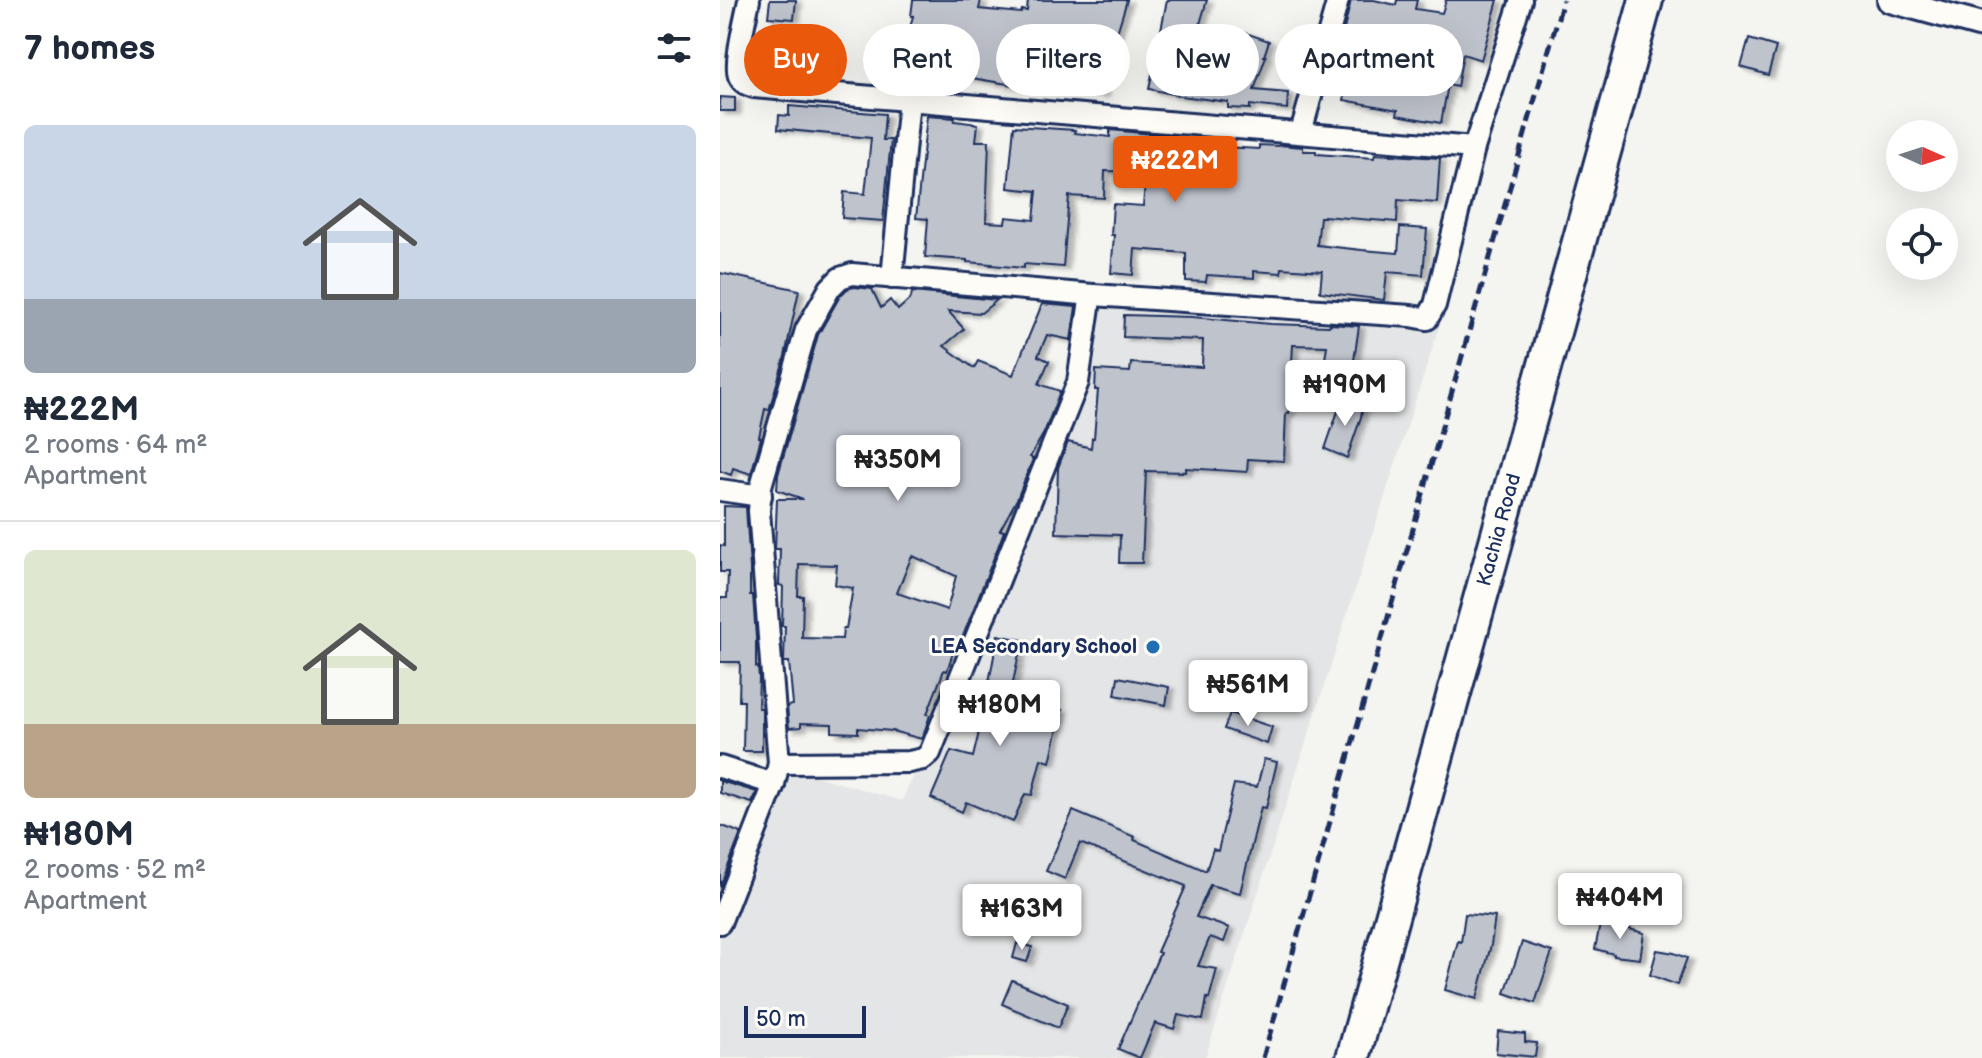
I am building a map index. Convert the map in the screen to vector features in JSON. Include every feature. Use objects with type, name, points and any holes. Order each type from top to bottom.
[{"type":"main road","name":"Kachia Road","points":[[1353,1058],[1646,0]]},
{"type":"street","points":[[749,0],[738,74],[744,84],[754,87],[1474,148]]},
{"type":"street","points":[[1301,132],[1338,0]]},
{"type":"street","points":[[720,923],[774,784],[779,763],[759,511],[761,486],[806,330],[830,288],[840,278],[852,274],[1427,319],[1435,305],[1474,148],[1521,0]]},
{"type":"street","points":[[1890,0],[1982,25]]},
{"type":"street","points":[[892,278],[909,100]]},
{"type":"street","points":[[779,763],[909,762],[923,759],[930,753],[1078,382],[1093,295]]},
{"type":"street","points":[[720,490],[761,496]]},
{"type":"street","points":[[720,767],[774,784]]},
{"type":"shaded area","name":"LEA Secondary School","points":[[1090,300],[1440,324],[1205,1058],[720,1058],[720,926],[784,767],[902,801],[1068,409]]},
{"type":"building","points":[[770,0],[796,0],[794,19],[768,17]]},
{"type":"building","points":[[913,0],[981,0],[979,9],[1021,13],[1022,10],[1027,11],[1028,0],[1127,0],[1120,24],[996,24],[996,82],[980,79],[980,24],[911,24]]},
{"type":"building","points":[[1167,0],[1207,0],[1200,24],[1162,24]]},
{"type":"building","points":[[1351,0],[1374,0],[1396,5],[1397,0],[1417,0],[1415,9],[1442,13],[1446,0],[1498,0],[1481,60],[1463,54],[1463,24],[1345,24]]},
{"type":"building","points":[[1259,38],[1269,41],[1259,76]]},
{"type":"building","points":[[1749,39],[1776,47],[1768,75],[1741,67]]},
{"type":"building","points":[[1259,90],[1275,92],[1275,96],[1288,96],[1287,109],[1250,105],[1250,109],[1228,108],[1228,102],[1181,96],[1259,96]]},
{"type":"building","points":[[1345,96],[1446,96],[1441,123],[1397,115],[1398,110],[1344,100]]},
{"type":"building","points":[[720,97],[735,98],[735,111],[720,111]]},
{"type":"building","points":[[789,106],[885,114],[883,140],[891,140],[883,221],[842,218],[844,192],[865,194],[871,138],[778,129],[779,115],[789,116]]},
{"type":"building","points":[[927,116],[978,124],[976,141],[989,141],[986,222],[1005,223],[1006,217],[1034,220],[1037,191],[1008,188],[1014,126],[1075,130],[1074,133],[1110,137],[1110,130],[1173,136],[1172,147],[1222,151],[1223,147],[1259,149],[1259,145],[1279,145],[1303,147],[1303,151],[1316,151],[1316,154],[1440,158],[1437,203],[1398,200],[1397,222],[1320,217],[1317,245],[1398,253],[1400,227],[1427,229],[1423,275],[1387,272],[1384,300],[1320,292],[1322,271],[1282,268],[1281,273],[1254,271],[1254,278],[1207,275],[1206,282],[1186,281],[1186,253],[1135,249],[1133,275],[1111,273],[1113,204],[1143,206],[1146,172],[1105,171],[1104,198],[1069,196],[1063,267],[1024,264],[1024,268],[925,257],[928,219],[916,218]]},
{"type":"building","points":[[720,273],[799,290],[785,356],[769,410],[765,409],[751,474],[733,468],[731,475],[720,471]]},
{"type":"building","points":[[847,289],[872,289],[881,308],[890,300],[898,310],[911,298],[912,292],[997,300],[981,313],[948,311],[964,329],[944,346],[974,368],[978,361],[1013,375],[1042,304],[1076,307],[1071,340],[1047,335],[1038,356],[1049,361],[1039,384],[1060,391],[1044,433],[1030,457],[1033,459],[1017,499],[1000,530],[1004,531],[961,641],[957,640],[947,671],[944,670],[927,714],[930,715],[922,739],[892,731],[858,728],[858,733],[832,732],[832,724],[801,723],[801,727],[789,728],[787,706],[793,705],[789,662],[784,662],[780,549],[775,549],[777,499],[803,499],[777,490],[778,475],[818,335]],"holes":[[[913,556],[956,576],[947,610],[897,593]],[[799,564],[837,565],[835,585],[853,588],[842,639],[802,638],[803,596],[798,596]]]},
{"type":"building","points":[[1124,315],[1359,326],[1349,395],[1320,391],[1327,346],[1293,345],[1284,461],[1248,459],[1247,472],[1186,468],[1186,472],[1146,471],[1142,563],[1119,563],[1120,535],[1056,533],[1058,468],[1068,442],[1091,448],[1094,438],[1098,390],[1095,390],[1096,370],[1130,372],[1131,363],[1202,367],[1203,340],[1123,337]]},
{"type":"building","points":[[1339,400],[1363,404],[1347,458],[1325,449]]},
{"type":"building","points":[[724,506],[746,507],[750,595],[753,595],[759,678],[758,708],[762,708],[762,751],[743,751],[744,701],[739,701],[740,662],[720,662],[720,598],[727,598],[728,572],[720,572],[720,545],[724,546]]},
{"type":"building","points":[[998,635],[1022,640],[1012,687],[1004,685],[998,710],[1034,719],[1037,704],[1062,710],[1050,762],[1041,759],[1032,795],[1025,794],[1013,822],[966,802],[962,812],[931,798],[951,751],[973,757],[979,732],[973,731],[981,697],[986,698]]},
{"type":"building","points":[[1118,677],[1169,687],[1166,705],[1115,695]]},
{"type":"building","points":[[1230,713],[1272,727],[1267,744],[1224,729]]},
{"type":"building","points":[[1264,759],[1277,762],[1266,808],[1261,807],[1240,893],[1210,885],[1196,917],[1229,928],[1224,942],[1210,937],[1198,966],[1217,969],[1203,1020],[1178,1015],[1174,1029],[1155,1023],[1140,1058],[1118,1049],[1186,886],[1080,843],[1065,879],[1046,871],[1073,811],[1206,871],[1213,849],[1218,851],[1234,784],[1257,787]]},
{"type":"building","points":[[720,781],[757,792],[752,803],[720,793]]},
{"type":"building","points":[[720,825],[741,833],[720,887]]},
{"type":"building","points":[[1465,914],[1495,917],[1477,999],[1445,990],[1458,941],[1461,942]]},
{"type":"building","points":[[1600,924],[1644,933],[1640,959],[1614,956],[1595,949]]},
{"type":"building","points":[[1522,942],[1552,952],[1535,1003],[1505,993]]},
{"type":"building","points":[[1017,943],[1032,947],[1027,962],[1013,958]]},
{"type":"building","points":[[1657,950],[1687,958],[1677,985],[1650,975]]},
{"type":"building","points":[[1012,980],[1068,1004],[1058,1028],[1002,1004]]},
{"type":"building","points":[[1498,1031],[1525,1034],[1525,1042],[1537,1043],[1535,1057],[1496,1053]]},
{"type":"railway","points":[[1263,1058],[1563,0]]},
{"type":"place","name":"LEA Secondary School","points":[[1153,647]]}]
